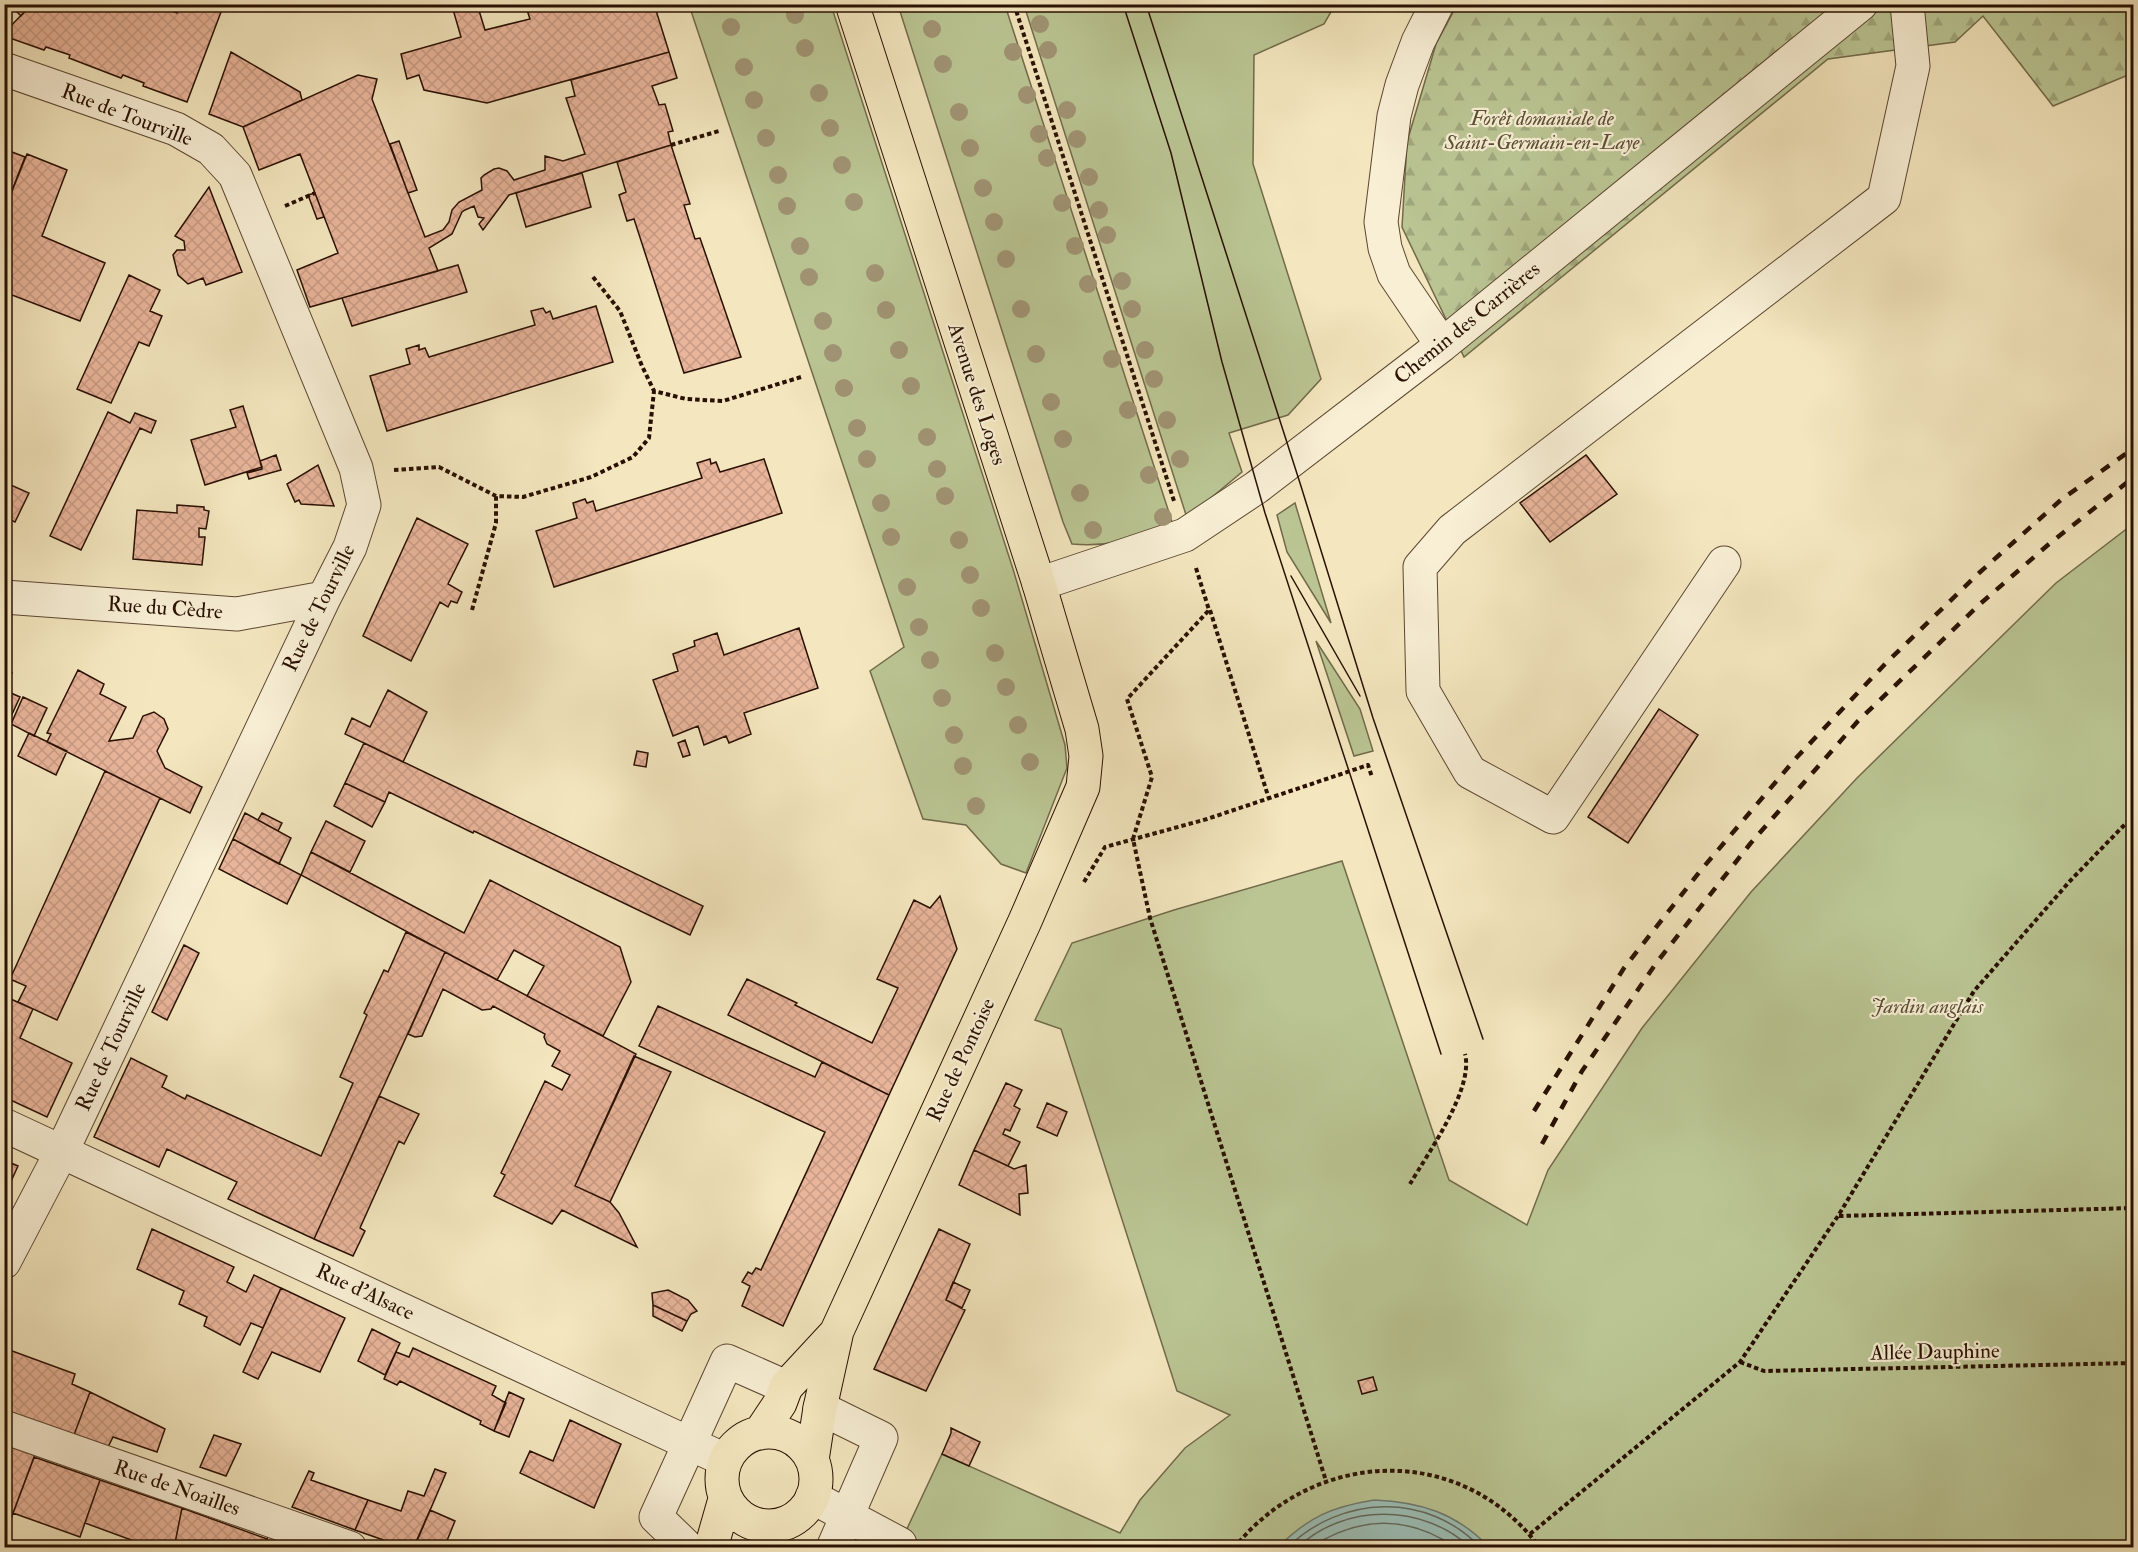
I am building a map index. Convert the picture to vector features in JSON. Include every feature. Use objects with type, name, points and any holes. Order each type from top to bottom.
[{"type":"main road","name":"Avenue des Loges","points":[[852,4],[1039,584],[1082,729],[1086,756],[1083,787]]},
{"type":"main road","name":"Rue de Pontoise","points":[[812,1460],[820,1408],[837,1331],[1025,921],[1083,787]]},
{"type":"main road","name":"Rue de Pontoise","points":[[760,1433],[780,1403],[786,1388],[837,1331]]},
{"type":"main road","points":[[767,1431],[781,1433],[794,1439],[805,1448],[816,1474],[815,1490],[810,1504],[778,1535],[772,1527],[744,1520],[733,1511],[725,1499],[722,1486],[725,1460],[732,1449],[742,1440],[760,1433],[767,1431]]},
{"type":"main road","points":[[711,1548],[725,1499]]},
{"type":"street","points":[[1437,4],[1418,42],[1402,85],[1394,116],[1381,222],[1385,248],[1394,274],[1442,345]]},
{"type":"street","name":"Chemin des Carrières","points":[[1039,584],[1185,535],[1257,487],[1442,345],[1861,4]]},
{"type":"street","points":[[1724,563],[1553,817],[1470,772],[1423,691],[1420,567],[1452,530],[1884,198],[1913,66],[1906,4]]},
{"type":"street","name":"Rue de Tourville","points":[[4,69],[176,129],[211,149],[235,175],[352,457],[364,505],[350,547],[62,1151],[4,1262]]},
{"type":"street","name":"Rue du Cèdre","points":[[4,597],[237,614],[324,598]]},
{"type":"street","name":"Rue d'Alsace","points":[[4,1125],[725,1460]]},
{"type":"street","points":[[688,1548],[656,1517],[728,1361],[786,1388]]},
{"type":"street","points":[[820,1408],[881,1438],[832,1548]]},
{"type":"street","name":"Rue de Noailles","points":[[4,1427],[350,1548]]},
{"type":"street","points":[[812,1497],[900,1544]]},
{"type":"path","points":[[1014,4],[1269,799]]},
{"type":"path","points":[[671,145],[719,130]]},
{"type":"path","points":[[358,476],[402,468],[438,467],[496,496],[523,497],[591,477],[633,457],[649,438],[654,391],[620,311],[592,277]]},
{"type":"path","points":[[654,391],[686,399],[723,401],[801,377]]},
{"type":"path","points":[[472,610],[496,524],[496,496]]},
{"type":"path","points":[[1209,610],[1127,699],[1152,777],[1133,839],[1150,918],[1326,1481]]},
{"type":"path","points":[[1133,839],[1206,819],[1368,765],[1372,777]]},
{"type":"path","points":[[1530,1534],[1740,1362],[1838,1215],[1974,991],[2070,881],[2133,815]]},
{"type":"path","points":[[1410,1184],[1456,1104],[1464,1079],[1467,1062],[1465,1054]]},
{"type":"path","points":[[1838,1215],[2133,1208]]},
{"type":"path","name":"Allée Dauphine","points":[[1740,1362],[1764,1371],[2133,1363]]},
{"type":"path","points":[[1234,1548],[1258,1521],[1285,1500],[1326,1481],[1348,1474],[1381,1471],[1414,1472],[1447,1480],[1487,1499],[1506,1512],[1530,1534],[1540,1548]]},
{"type":"green space","points":[[689,5],[831,5],[1013,569],[1065,745],[1067,768],[1026,873],[1001,864],[966,825],[923,819],[870,671],[904,647]]},
{"type":"green space","points":[[898,5],[1005,5],[1173,525],[1111,543],[1072,544],[1063,522]]},
{"type":"green space","points":[[1024,5],[1335,5],[1324,24],[1254,55],[1253,164],[1321,379],[1288,415],[1229,433],[1242,472],[1187,518]]},
{"type":"green space","name":"Forêt domaniale de Saint-Germain-en-Laye","points":[[1457,5],[2133,5],[2133,73],[2053,106],[1983,16],[1955,42],[1828,59],[1464,357],[1402,227],[1407,142],[1436,44]]},
{"type":"green space","points":[[1295,503],[1331,623],[1287,552],[1277,515]]},
{"type":"green space","name":"Jardin anglais","points":[[2133,524],[2133,1547],[898,1548],[942,1454],[1120,1533],[1140,1500],[1185,1448],[1230,1415],[1177,1391],[1061,1029],[1035,1020],[1072,943],[1174,910],[1342,861],[1449,1180],[1527,1225],[1548,1170],[1642,1028],[1751,892],[1857,778],[2056,583]]},
{"type":"green space","points":[[1316,641],[1360,709],[1373,751],[1354,756]]},
{"type":"water","points":[[1374,1500],[1407,1503],[1437,1512],[1464,1526],[1489,1547],[1278,1547],[1300,1528],[1322,1515],[1345,1506]]},
{"type":"building","points":[[9,4],[32,4],[21,16]]},
{"type":"building","points":[[32,4],[154,4],[177,13],[181,4],[224,4],[187,102],[143,86],[144,83],[123,75],[121,78],[69,58],[70,55],[46,47],[44,50],[4,36],[4,33]]},
{"type":"building","points":[[477,4],[485,30],[530,19],[525,4],[654,4],[669,52],[487,103],[424,90],[419,75],[407,79],[401,54],[461,37],[452,6]]},
{"type":"building","points":[[231,52],[300,92],[302,100],[243,127],[209,114]]},
{"type":"building","points":[[669,52],[677,78],[652,86],[659,105],[665,104],[673,131],[668,132],[671,145],[509,195],[483,230],[479,224],[484,218],[478,217],[474,206],[465,210],[452,234],[429,248],[438,271],[310,307],[297,270],[338,253],[300,154],[259,170],[243,127],[358,75],[377,79],[372,99],[425,237],[443,230],[449,222],[452,210],[459,202],[482,190],[481,178],[494,169],[507,171],[514,180],[545,170],[545,156],[563,161],[585,154],[566,98],[575,96],[571,80]]},
{"type":"building","points":[[399,141],[417,190],[408,193],[390,144]]},
{"type":"building","points":[[671,145],[690,204],[684,205],[695,239],[700,238],[741,357],[684,373],[634,219],[627,221],[619,195],[626,192],[617,162]]},
{"type":"building","points":[[4,149],[25,157],[4,211]]},
{"type":"building","points":[[27,154],[67,170],[42,236],[105,263],[80,321],[4,292],[4,211]]},
{"type":"building","points":[[582,173],[591,207],[526,227],[516,193]]},
{"type":"building","points":[[209,187],[242,272],[206,285],[203,278],[188,284],[178,275],[173,255],[177,250],[185,250],[184,241],[175,236]]},
{"type":"building","points":[[315,193],[324,217],[317,219],[308,195]]},
{"type":"building","points":[[458,265],[467,292],[352,326],[342,298]]},
{"type":"building","points":[[129,275],[160,290],[150,311],[162,316],[149,346],[139,342],[111,403],[77,389]]},
{"type":"building","points":[[596,306],[613,362],[387,431],[370,376],[410,364],[406,349],[419,345],[419,350],[425,348],[429,357],[535,325],[531,311],[543,308],[546,313],[550,311],[553,319]]},
{"type":"building","points":[[243,406],[262,467],[205,485],[191,440],[236,427],[230,410]]},
{"type":"building","points":[[108,412],[130,423],[135,413],[156,421],[151,433],[140,428],[81,550],[50,536]]},
{"type":"building","points":[[276,455],[281,470],[249,479],[247,473],[262,469],[260,461]]},
{"type":"building","points":[[1586,455],[1617,494],[1550,542],[1520,503]]},
{"type":"building","points":[[710,459],[711,464],[716,462],[720,472],[764,459],[782,513],[554,587],[536,531],[577,518],[573,503],[585,499],[587,503],[593,501],[596,511],[702,478],[697,463]]},
{"type":"building","points":[[318,465],[334,506],[301,504],[299,500],[295,502],[287,484]]},
{"type":"building","points":[[4,482],[29,493],[15,522],[4,517]]},
{"type":"building","points":[[177,505],[204,507],[204,510],[209,511],[206,529],[199,528],[199,537],[205,537],[202,565],[133,559],[137,510],[177,513]]},
{"type":"building","points":[[417,518],[468,544],[448,584],[462,592],[457,603],[451,601],[448,607],[440,602],[411,661],[363,636]]},
{"type":"building","points":[[799,628],[818,688],[744,713],[751,734],[729,743],[726,736],[704,745],[698,726],[673,736],[653,680],[678,671],[673,654],[695,646],[694,641],[717,633],[724,655]]},
{"type":"building","points":[[4,670],[12,673],[4,688]]},
{"type":"building","points":[[78,670],[104,684],[100,694],[126,707],[109,741],[133,738],[143,716],[154,712],[164,719],[168,729],[157,751],[165,768],[202,787],[190,813],[47,742],[51,734],[47,733]]},
{"type":"building","points":[[4,690],[20,697],[8,723],[4,721]]},
{"type":"building","points":[[388,690],[427,712],[403,762],[345,734],[352,718],[370,727]]},
{"type":"building","points":[[23,697],[47,708],[34,736],[11,724]]},
{"type":"building","points":[[1659,709],[1698,735],[1628,843],[1588,817]]},
{"type":"building","points":[[29,733],[67,751],[56,775],[18,756]]},
{"type":"building","points":[[685,740],[690,755],[683,757],[678,743]]},
{"type":"building","points":[[364,743],[703,906],[690,935],[389,792],[385,802],[345,783]]},
{"type":"building","points":[[637,751],[648,753],[646,767],[634,765]]},
{"type":"building","points":[[105,771],[160,798],[57,1020],[18,1002],[26,986],[10,979]]},
{"type":"building","points":[[345,783],[385,802],[372,827],[334,806]]},
{"type":"building","points":[[245,813],[291,838],[279,864],[233,839]]},
{"type":"building","points":[[262,813],[282,823],[278,831],[258,820]]},
{"type":"building","points":[[326,821],[365,841],[350,872],[311,852]]},
{"type":"building","points":[[233,839],[301,875],[287,904],[219,869]]},
{"type":"building","points":[[311,852],[464,933],[490,880],[620,947],[631,982],[603,1036],[527,996],[544,966],[514,950],[497,980],[301,875]]},
{"type":"building","points":[[940,896],[957,949],[889,1095],[728,1015],[747,979],[872,1043],[898,988],[877,979],[914,900],[930,908]]},
{"type":"building","points":[[406,932],[445,952],[314,1239],[228,1199],[237,1182],[167,1149],[159,1167],[94,1137],[131,1058],[167,1076],[162,1087],[185,1099],[187,1095],[321,1156],[353,1083],[340,1077],[367,1015],[364,1013],[384,970],[388,972]]},
{"type":"building","points":[[184,945],[199,953],[167,1020],[152,1012]]},
{"type":"building","points":[[445,952],[636,1054],[575,1186],[610,1202],[619,1213],[637,1247],[562,1210],[552,1224],[494,1196],[505,1175],[501,1173],[545,1081],[562,1090],[570,1075],[552,1066],[560,1051],[547,1044],[545,1034],[493,1006],[491,1009],[482,1010],[443,989],[422,1036],[415,1037],[408,1034]]},
{"type":"building","points":[[4,996],[33,1009],[20,1038],[72,1063],[47,1117],[4,1097],[4,1068],[8,1061],[4,1060]]},
{"type":"building","points":[[658,1006],[815,1077],[822,1062],[889,1095],[783,1326],[742,1306],[750,1286],[742,1282],[748,1272],[752,1274],[756,1268],[761,1270],[825,1132],[639,1046]]},
{"type":"building","points":[[634,1056],[671,1072],[610,1202],[575,1186]]},
{"type":"building","points":[[1006,1083],[1022,1090],[1014,1106],[1020,1109],[1010,1131],[1005,1129],[1003,1134],[1020,1142],[1008,1166],[974,1150]]},
{"type":"building","points":[[379,1096],[419,1114],[404,1144],[399,1141],[360,1228],[365,1231],[353,1256],[314,1239]]},
{"type":"building","points":[[1047,1103],[1067,1112],[1057,1136],[1037,1127]]},
{"type":"building","points":[[974,1150],[1014,1169],[1026,1165],[1028,1193],[1019,1194],[1020,1215],[959,1185]]},
{"type":"building","points":[[4,1160],[18,1166],[4,1197]]},
{"type":"building","points":[[152,1229],[234,1267],[227,1282],[246,1292],[254,1275],[281,1288],[263,1328],[251,1323],[240,1345],[204,1326],[207,1317],[179,1304],[184,1291],[137,1269]]},
{"type":"building","points":[[939,1229],[970,1244],[946,1300],[965,1310],[926,1391],[874,1369]]},
{"type":"building","points":[[953,1282],[970,1290],[962,1308],[946,1300]]},
{"type":"building","points":[[281,1288],[345,1318],[320,1372],[272,1352],[258,1379],[243,1372]]},
{"type":"building","points":[[668,1290],[688,1300],[697,1311],[691,1314],[687,1321],[653,1305],[652,1293]]},
{"type":"building","points":[[653,1305],[687,1321],[682,1331],[653,1316]]},
{"type":"building","points":[[372,1329],[400,1343],[385,1375],[358,1361]]},
{"type":"building","points":[[4,1348],[75,1374],[72,1384],[90,1392],[74,1435],[4,1410]]},
{"type":"building","points":[[413,1348],[496,1386],[492,1395],[506,1403],[494,1431],[480,1424],[481,1421],[400,1381],[397,1385],[384,1379],[396,1352],[409,1357]]},
{"type":"building","points":[[1373,1377],[1377,1390],[1362,1394],[1358,1381]]},
{"type":"building","points":[[90,1392],[165,1429],[157,1452],[113,1437],[108,1447],[74,1435]]},
{"type":"building","points":[[509,1392],[524,1399],[509,1437],[494,1431]]},
{"type":"building","points":[[570,1420],[621,1444],[594,1508],[520,1473],[530,1451],[553,1461]]},
{"type":"building","points":[[951,1428],[980,1442],[969,1466],[942,1454]]},
{"type":"building","points":[[214,1435],[241,1444],[226,1476],[200,1467]]},
{"type":"building","points":[[4,1444],[35,1455],[6,1532],[4,1531]]},
{"type":"building","points":[[34,1457],[100,1480],[80,1537],[13,1513]]},
{"type":"building","points":[[435,1469],[446,1473],[414,1548],[406,1548],[355,1530],[368,1500],[401,1511],[408,1491],[424,1496]]},
{"type":"building","points":[[309,1471],[314,1473],[311,1480],[368,1500],[355,1530],[292,1507]]},
{"type":"building","points":[[100,1480],[182,1508],[174,1548],[153,1548],[85,1523]]},
{"type":"building","points":[[182,1508],[267,1539],[268,1536],[294,1544],[293,1548],[174,1548]]},
{"type":"building","points":[[430,1510],[455,1521],[444,1548],[424,1548],[415,1544]]},
{"type":"tram line","points":[[1123,4],[1171,153],[1222,362],[1265,513],[1441,1054]]},
{"type":"tram line","points":[[1146,4],[1373,718],[1483,1039]]},
{"type":"tram line","points":[[1291,576],[1360,696]]},
{"type":"railway","points":[[1534,1111],[1624,968],[1701,870],[1797,757],[1886,663],[1979,573],[2062,499],[2134,448]]},
{"type":"railway","points":[[1542,1144],[1582,1071],[1657,962],[1750,844],[1858,721],[1980,604],[2049,544],[2134,477]]}]
